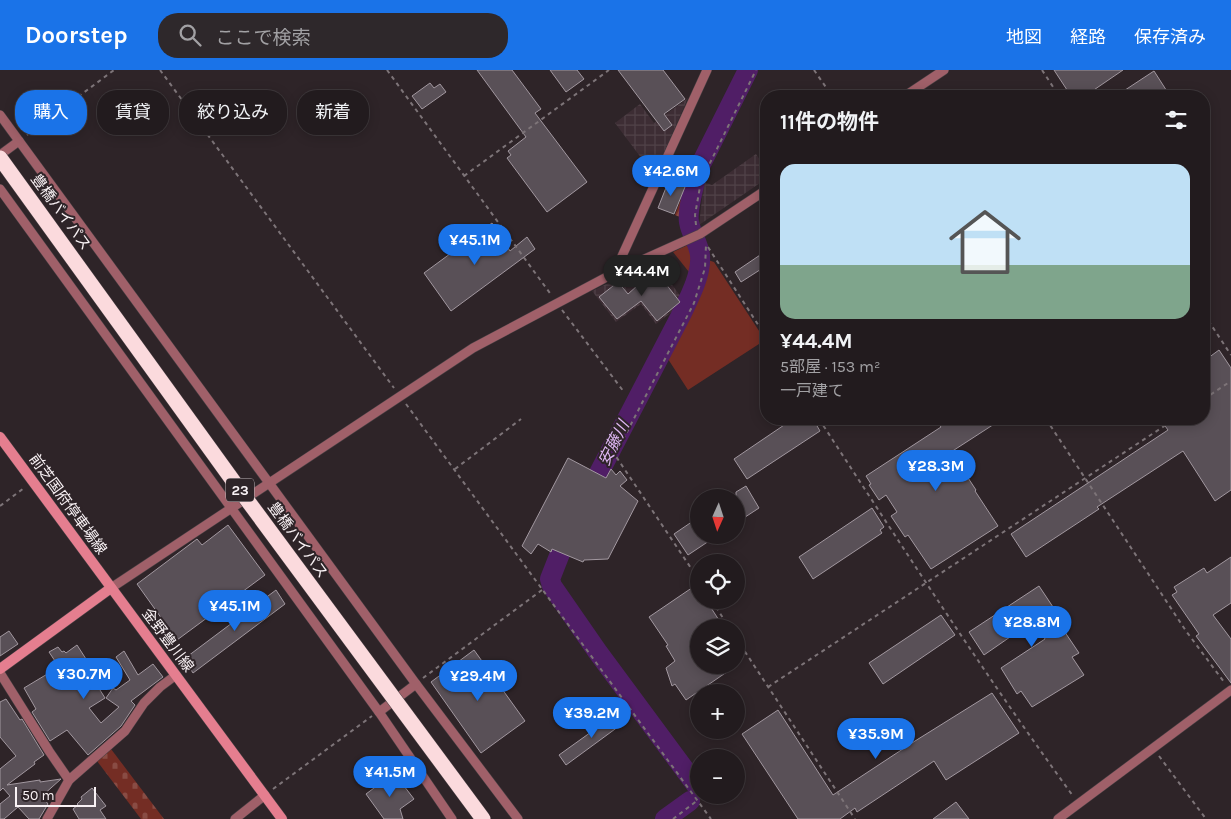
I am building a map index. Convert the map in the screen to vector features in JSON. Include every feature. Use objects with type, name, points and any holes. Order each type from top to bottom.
[{"type":"highway","name":"豊橋バイパス","points":[[0,157],[244,496],[483,819]]},
{"type":"highway","name":"豊橋バイパス","points":[[0,171],[233,493],[473,819]]},
{"type":"main road","name":"前芝国府停車場線","points":[[0,437],[111,588]]},
{"type":"main road","points":[[0,669],[111,588]]},
{"type":"main road","name":"金野豊川線","points":[[111,588],[282,819]]},
{"type":"street","points":[[618,271],[622,256],[706,70]]},
{"type":"street","points":[[914,90],[944,70]]},
{"type":"street","points":[[0,115],[416,684],[518,819]]},
{"type":"street","points":[[0,157],[19,141]]},
{"type":"street","points":[[0,189],[379,712],[452,819]]},
{"type":"street","points":[[111,588],[473,348],[618,271],[696,236],[760,194]]},
{"type":"street","points":[[0,673],[69,780]]},
{"type":"street","points":[[47,819],[69,780],[125,731],[144,703],[160,687],[176,675]]},
{"type":"street","points":[[379,712],[416,684]]},
{"type":"street","points":[[1058,819],[1154,748],[1228,687]]},
{"type":"street","points":[[235,819],[265,795]]},
{"type":"path","points":[[19,141],[114,70]]},
{"type":"path","points":[[160,70],[690,789]]},
{"type":"path","points":[[387,70],[624,392]]},
{"type":"path","points":[[464,176],[609,70]]},
{"type":"path","points":[[756,70],[701,181],[695,215],[696,236],[706,245],[760,328]]},
{"type":"path","points":[[814,70],[828,90]]},
{"type":"path","points":[[1042,70],[1055,90]]},
{"type":"path","points":[[690,567],[615,455],[694,303],[705,268],[706,245]]},
{"type":"path","points":[[1210,323],[1231,355]]},
{"type":"path","points":[[1210,395],[1231,381]]},
{"type":"path","points":[[455,469],[521,419]]},
{"type":"path","points":[[823,425],[1024,729],[1078,803]]},
{"type":"path","points":[[1050,425],[1186,631],[1228,687]]},
{"type":"path","points":[[768,687],[1166,425]]},
{"type":"path","points":[[0,506],[33,482]]},
{"type":"path","points":[[416,684],[542,590]]},
{"type":"path","points":[[745,652],[855,819]]},
{"type":"path","points":[[265,795],[379,712]]},
{"type":"path","points":[[1154,748],[1206,819]]},
{"type":"path","points":[[673,819],[693,804]]},
{"type":"path","points":[[701,804],[711,819]]},
{"type":"shaded area","points":[[688,98],[654,175],[615,123],[640,104],[654,123]]},
{"type":"shaded area","points":[[756,154],[760,160],[760,183],[699,225],[704,182],[712,185]]},
{"type":"shaded area","points":[[654,261],[685,302],[656,324],[641,304],[616,322],[592,291]]},
{"type":"green space","points":[[670,163],[690,177],[686,220],[675,215],[686,186],[669,179],[673,172],[668,169]]},
{"type":"green space","points":[[694,242],[697,253],[693,277],[673,252]]},
{"type":"green space","points":[[708,260],[714,262],[760,332],[760,343],[688,390],[668,359],[686,323]]},
{"type":"green space","points":[[111,749],[164,819],[141,819],[97,761]]},
{"type":"building","points":[[477,70],[512,70],[541,109],[535,113],[587,182],[547,212],[507,158],[511,155],[508,151],[526,137]]},
{"type":"building","points":[[550,70],[577,70],[584,79],[566,92]]},
{"type":"building","points":[[618,70],[663,70],[685,99],[664,114],[672,125],[664,131]]},
{"type":"building","points":[[1054,70],[1123,70],[1094,90],[1067,90]]},
{"type":"building","points":[[1154,71],[1166,90],[1125,90]]},
{"type":"building","points":[[430,83],[434,88],[440,84],[446,92],[422,109],[412,96]]},
{"type":"building","points":[[669,180],[685,187],[674,214],[658,208]]},
{"type":"building","points":[[492,223],[510,251],[527,237],[535,249],[451,311],[424,273]]},
{"type":"building","points":[[760,255],[760,270],[741,282],[735,272]]},
{"type":"building","points":[[651,265],[680,302],[657,321],[641,301],[617,319],[599,297],[618,282],[628,294],[647,277],[642,271]]},
{"type":"building","points":[[1219,350],[1231,368],[1231,490],[1215,501],[1183,451],[1097,507],[1099,509],[1026,557],[1011,534],[1168,430],[1164,425],[1210,425],[1210,357]]},
{"type":"building","points":[[784,425],[816,425],[820,431],[747,479],[734,459]]},
{"type":"building","points":[[940,425],[993,425],[951,452],[998,526],[931,569],[908,535],[905,537],[891,516],[897,512],[886,495],[879,500],[869,485],[871,484],[866,476],[941,427]]},
{"type":"building","points":[[568,458],[606,478],[611,469],[616,475],[620,471],[627,480],[620,486],[638,501],[608,559],[584,560],[583,562],[552,549],[551,552],[538,544],[531,554],[522,546]]},
{"type":"building","points":[[746,486],[759,508],[745,517],[745,489],[741,489]]},
{"type":"building","points":[[872,508],[884,527],[880,530],[882,533],[813,579],[799,557]]},
{"type":"building","points":[[690,523],[690,544],[704,544],[688,555],[674,534]]},
{"type":"building","points":[[228,525],[265,575],[177,640],[137,584],[197,539],[202,545]]},
{"type":"building","points":[[1231,557],[1231,603],[1213,615],[1231,639],[1231,683],[1196,636],[1199,634],[1172,595],[1177,592],[1174,587],[1204,568],[1207,573]]},
{"type":"building","points":[[1039,586],[1053,607],[1050,610],[1079,653],[1072,657],[1084,675],[1032,707],[1021,691],[1017,694],[1001,668],[1045,639],[1036,619],[984,655],[969,632]]},
{"type":"building","points":[[690,589],[690,609],[712,609],[718,619],[690,619],[690,674],[724,674],[709,684],[690,684],[690,697],[686,700],[675,684],[672,686],[666,668],[675,661],[666,646],[668,645],[649,617]]},
{"type":"building","points":[[276,590],[285,604],[193,673],[184,659]]},
{"type":"building","points":[[941,615],[955,635],[883,684],[869,663]]},
{"type":"building","points":[[9,631],[18,644],[0,656],[0,637]]},
{"type":"building","points":[[77,645],[86,659],[74,667],[85,688],[95,682],[105,698],[89,708],[101,723],[119,707],[106,698],[113,688],[116,690],[130,680],[116,657],[124,651],[138,675],[153,664],[163,677],[131,701],[135,705],[121,726],[88,755],[67,730],[50,741],[32,712],[36,709],[24,688],[59,667],[49,652],[58,647],[62,652],[66,653]]},
{"type":"building","points":[[474,650],[525,721],[481,753],[431,682]]},
{"type":"building","points":[[992,693],[1019,733],[946,780],[934,761],[857,812],[855,808],[840,819],[798,819],[745,739],[745,732],[778,710],[833,795]]},
{"type":"building","points":[[6,699],[20,720],[22,719],[44,755],[7,785],[61,779],[42,796],[48,804],[39,819],[29,819],[18,807],[4,819],[0,819],[0,804],[10,796],[3,788],[0,791],[0,769],[16,756],[0,737],[0,702]]},
{"type":"building","points":[[619,712],[626,721],[566,765],[559,755]]},
{"type":"building","points":[[394,773],[414,799],[400,809],[403,819],[384,819],[366,794]]},
{"type":"building","points":[[92,788],[106,806],[100,810],[106,819],[79,819],[73,809],[82,799],[81,797]]},
{"type":"building","points":[[956,802],[969,819],[933,819]]},
{"type":"waterway","name":"安藤川","points":[[586,498],[694,287],[700,263],[699,251],[689,222],[690,204],[695,181],[698,170],[748,70]]},
{"type":"waterway","name":"安藤川","points":[[570,528],[550,579],[552,586],[597,651],[690,777]]},
{"type":"waterway","name":"安藤川","points":[[665,819],[690,801]]}]
